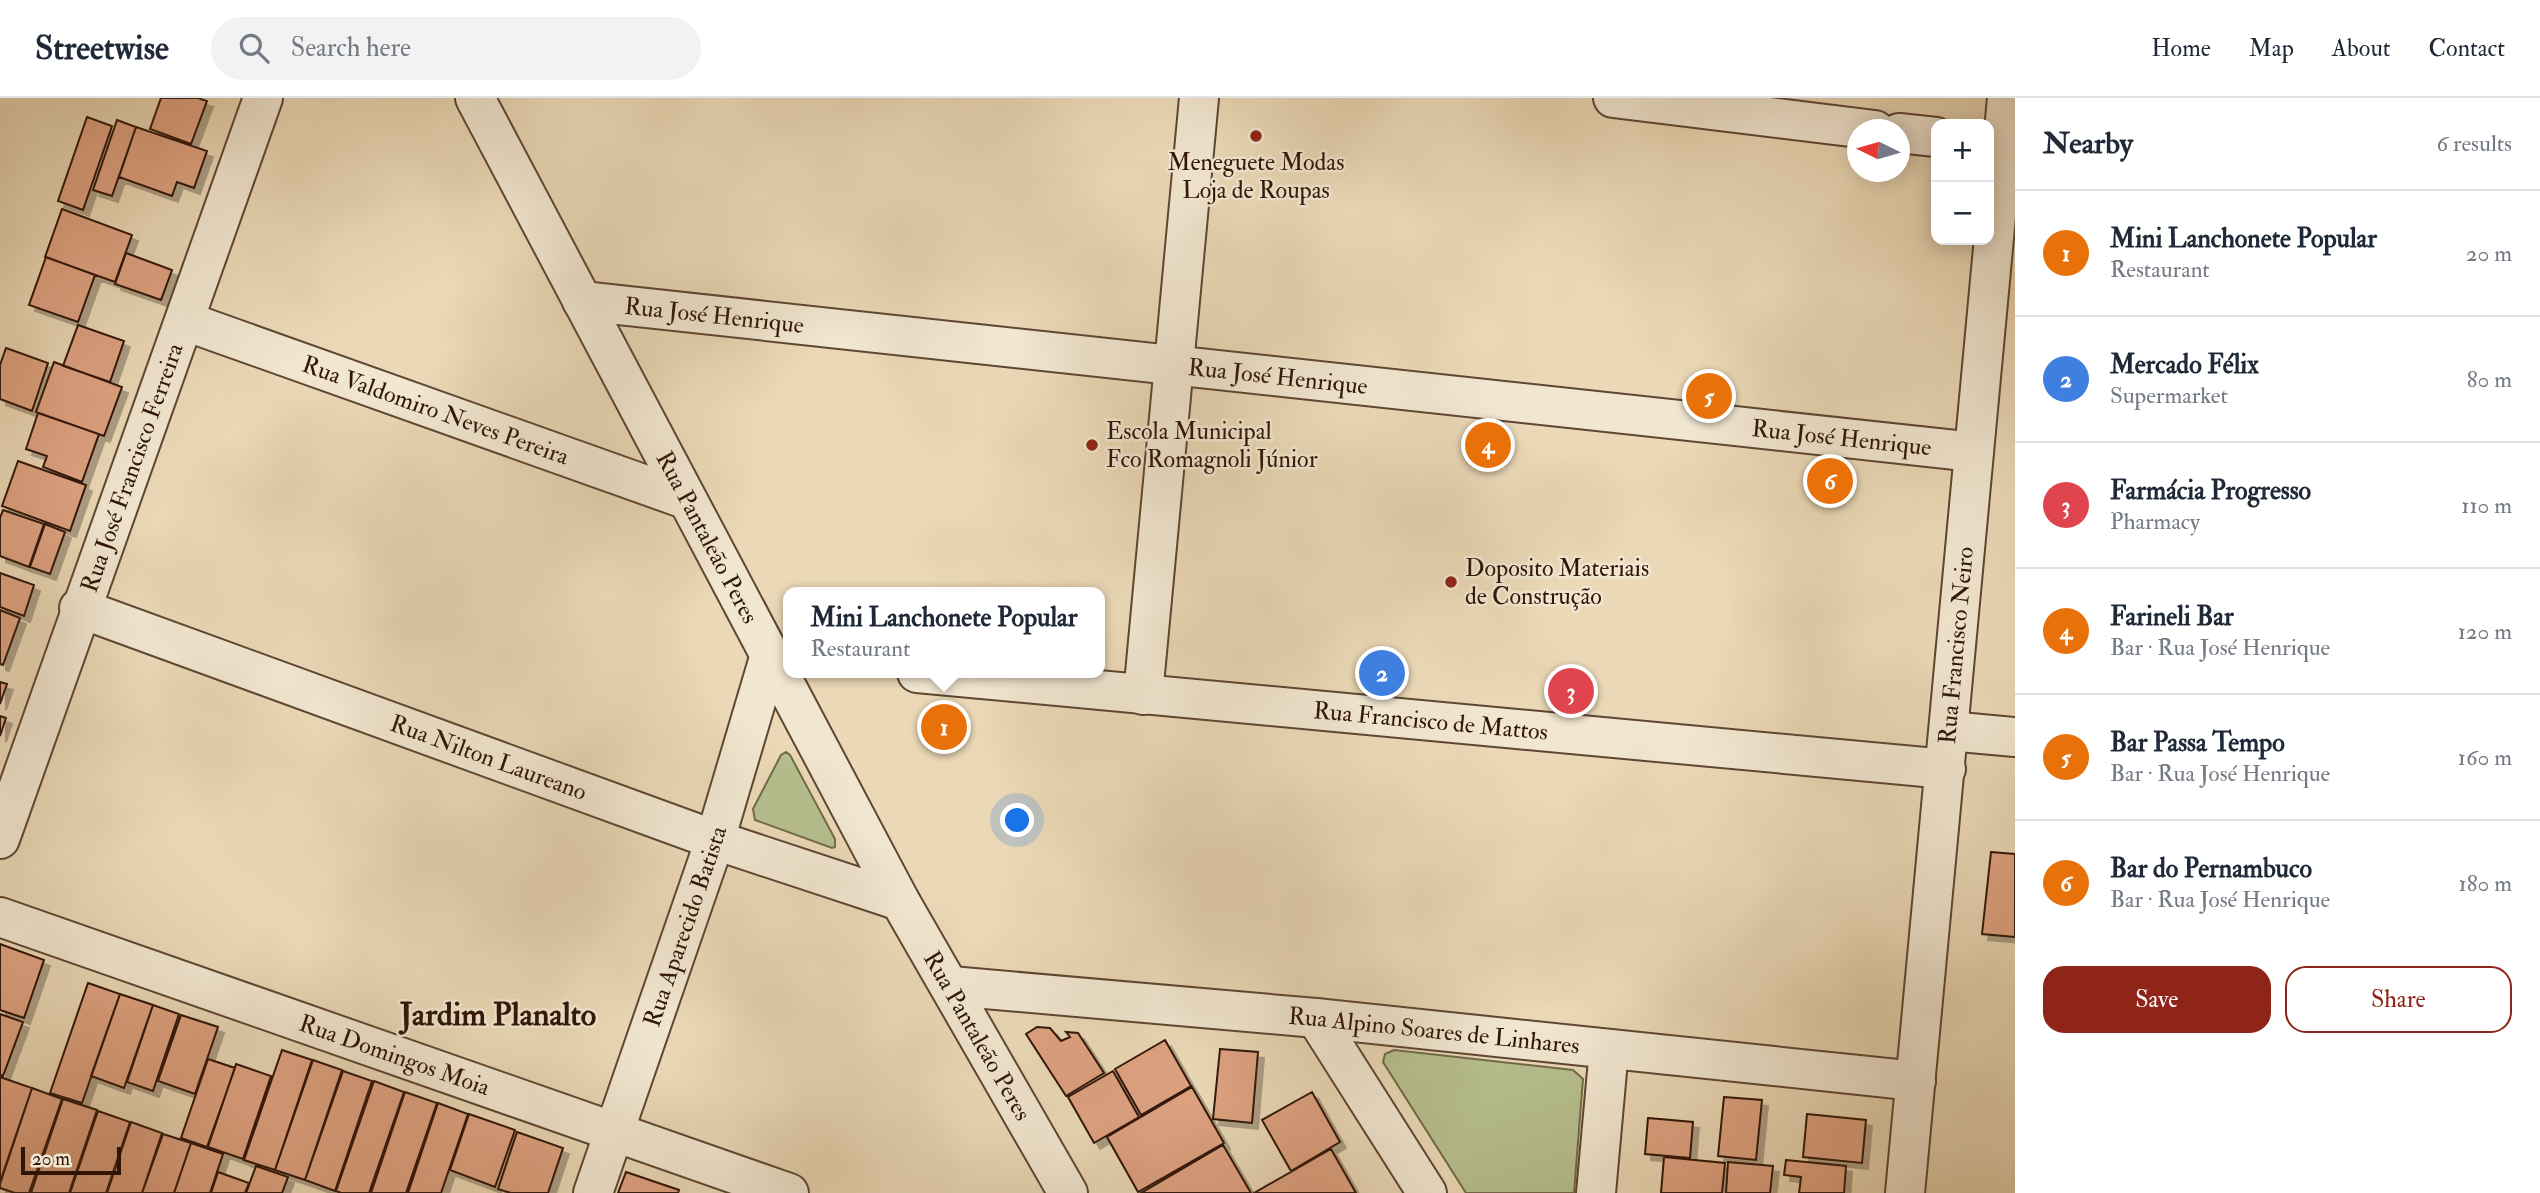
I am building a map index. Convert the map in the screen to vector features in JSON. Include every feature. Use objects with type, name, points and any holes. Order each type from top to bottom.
[{"type":"street","name":"Rua José Francisco Ferreira","points":[[0,839],[79,608],[185,321],[263,98]]},
{"type":"street","name":"Rua Pantaleão Peres","points":[[475,98],[685,499],[779,659]]},
{"type":"street","points":[[1143,695],[1199,98]]},
{"type":"street","points":[[1613,98],[1847,127]]},
{"type":"street","name":"Rua Francisco Neiro","points":[[1905,1193],[2004,123]]},
{"type":"street","points":[[1910,134],[1931,136]]},
{"type":"street","name":"Rua José Henrique","points":[[582,301],[1974,453]]},
{"type":"street","name":"Rua Valdomiro Neves Pereira","points":[[185,321],[685,499]]},
{"type":"street","name":"Rua Nilton Laureano","points":[[79,608],[715,840],[900,901]]},
{"type":"street","name":"Rua Aparecido Batista","points":[[593,1193],[779,659]]},
{"type":"street","name":"Rua Pantaleão Peres","points":[[788,678],[900,901],[1068,1193]]},
{"type":"street","name":"Rua Francisco de Mattos","points":[[968,678],[1946,769]]},
{"type":"street","points":[[1949,731],[2015,737]]},
{"type":"street","name":"Rua Domingos Moia","points":[[0,917],[789,1193]]},
{"type":"street","name":"Rua Alpino Soares de Linhares","points":[[951,986],[1316,1018],[1916,1081]]},
{"type":"street","points":[[1316,1018],[1427,1193]]},
{"type":"street","points":[[1596,1193],[1609,1049]]},
{"type":"green space","points":[[786,752],[835,839],[835,847],[755,820],[753,809],[781,755]]},
{"type":"green space","points":[[1394,1050],[1573,1070],[1583,1079],[1574,1193],[1466,1193],[1383,1062],[1385,1054]]},
{"type":"building","points":[[161,98],[198,98],[207,101],[191,144],[150,129]]},
{"type":"building","points":[[87,117],[112,126],[83,210],[58,201]]},
{"type":"building","points":[[117,120],[136,127],[112,196],[93,190]]},
{"type":"building","points":[[136,127],[207,151],[194,188],[177,182],[172,196],[119,177]]},
{"type":"building","points":[[62,209],[132,235],[115,282],[45,257]]},
{"type":"building","points":[[126,253],[172,270],[161,300],[115,284]]},
{"type":"building","points":[[46,257],[95,275],[78,322],[29,305]]},
{"type":"building","points":[[78,325],[124,341],[110,382],[63,366]]},
{"type":"building","points":[[6,348],[48,363],[32,411],[0,399],[0,365]]},
{"type":"building","points":[[54,362],[122,387],[104,436],[36,412]]},
{"type":"building","points":[[38,413],[99,434],[82,482],[43,467],[47,456],[26,449]]},
{"type":"building","points":[[18,461],[86,485],[70,531],[2,506]]},
{"type":"building","points":[[3,510],[44,524],[29,567],[0,556],[0,518]]},
{"type":"building","points":[[45,524],[65,532],[50,574],[30,567]]},
{"type":"building","points":[[0,573],[34,585],[24,616],[0,607]]},
{"type":"building","points":[[0,610],[20,618],[3,665],[0,664]]},
{"type":"building","points":[[0,682],[7,684],[0,704]]},
{"type":"building","points":[[0,716],[6,718],[0,736]]},
{"type":"building","points":[[1991,852],[2015,854],[2015,937],[1982,934]]},
{"type":"building","points":[[0,944],[44,960],[24,1018],[0,1010]]},
{"type":"building","points":[[88,983],[120,994],[82,1103],[50,1093]]},
{"type":"building","points":[[120,994],[153,1005],[124,1088],[91,1076]]},
{"type":"building","points":[[153,1005],[179,1014],[153,1091],[127,1082]]},
{"type":"building","points":[[0,1014],[23,1022],[3,1076],[0,1075]]},
{"type":"building","points":[[181,1015],[218,1027],[195,1094],[158,1081]]},
{"type":"building","points":[[1037,1027],[1050,1028],[1061,1041],[1070,1037],[1066,1032],[1078,1033],[1104,1073],[1066,1096],[1026,1034]]},
{"type":"building","points":[[1165,1040],[1191,1086],[1141,1115],[1115,1069]]},
{"type":"building","points":[[1220,1049],[1258,1052],[1252,1123],[1213,1119]]},
{"type":"building","points":[[282,1050],[312,1060],[275,1170],[244,1160]]},
{"type":"building","points":[[208,1059],[235,1068],[207,1147],[181,1138]]},
{"type":"building","points":[[313,1060],[342,1070],[305,1180],[275,1170]]},
{"type":"building","points":[[236,1064],[271,1076],[243,1159],[208,1147]]},
{"type":"building","points":[[343,1071],[372,1081],[335,1191],[305,1180]]},
{"type":"building","points":[[1113,1071],[1139,1117],[1094,1143],[1068,1097]]},
{"type":"building","points":[[0,1077],[32,1088],[0,1182]]},
{"type":"building","points":[[374,1081],[404,1092],[369,1193],[341,1193],[336,1191]]},
{"type":"building","points":[[1192,1087],[1224,1143],[1138,1192],[1107,1137]]},
{"type":"building","points":[[32,1088],[62,1099],[29,1193],[15,1193],[0,1188],[0,1184]]},
{"type":"building","points":[[405,1092],[437,1103],[406,1193],[371,1193]]},
{"type":"building","points":[[1312,1092],[1340,1142],[1291,1171],[1262,1120]]},
{"type":"building","points":[[1724,1097],[1762,1100],[1756,1160],[1718,1156]]},
{"type":"building","points":[[63,1099],[97,1110],[69,1193],[31,1193]]},
{"type":"building","points":[[438,1103],[468,1114],[441,1193],[408,1193]]},
{"type":"building","points":[[98,1111],[130,1122],[106,1193],[70,1193]]},
{"type":"building","points":[[469,1114],[515,1130],[495,1187],[450,1170]]},
{"type":"building","points":[[1807,1114],[1866,1120],[1862,1163],[1803,1157]]},
{"type":"building","points":[[1648,1118],[1693,1122],[1690,1158],[1645,1154]]},
{"type":"building","points":[[131,1122],[162,1133],[142,1193],[107,1193]]},
{"type":"building","points":[[517,1132],[563,1148],[548,1193],[511,1193],[498,1189]]},
{"type":"building","points":[[163,1134],[191,1143],[174,1193],[142,1193]]},
{"type":"building","points":[[191,1143],[223,1154],[210,1193],[174,1193]]},
{"type":"building","points":[[1223,1145],[1251,1193],[1141,1193]]},
{"type":"building","points":[[1331,1149],[1356,1193],[1254,1193]]},
{"type":"building","points":[[1664,1157],[1725,1163],[1722,1193],[1661,1193]]},
{"type":"building","points":[[1786,1160],[1846,1166],[1844,1193],[1799,1193],[1801,1177],[1784,1175]]},
{"type":"building","points":[[1728,1162],[1773,1166],[1770,1193],[1726,1193]]},
{"type":"building","points":[[256,1166],[288,1177],[282,1193],[246,1193]]},
{"type":"building","points":[[218,1172],[249,1183],[245,1193],[211,1193]]},
{"type":"building","points":[[626,1172],[679,1190],[678,1193],[618,1193]]},
{"type":"place","name":"Meneguete Modas Loja de Roupas","points":[[1256,136]]},
{"type":"place","name":"Bar Passa Tempo","points":[[1709,396]]},
{"type":"place","name":"Escola Municipal Fco Romagnoli Júnior","points":[[1092,445]]},
{"type":"place","name":"Farineli Bar","points":[[1488,445]]},
{"type":"place","name":"Bar do Pernambuco","points":[[1830,481]]},
{"type":"place","name":"Doposito Materiais de Construção","points":[[1451,582]]},
{"type":"place","name":"Mercado Félix","points":[[1382,673]]},
{"type":"place","name":"Farmácia Progresso","points":[[1571,691]]},
{"type":"place","name":"Mini Lanchonete Popular","points":[[944,727]]},
{"type":"district","name":"Jardim Planalto","points":[[498,1015]]}]
